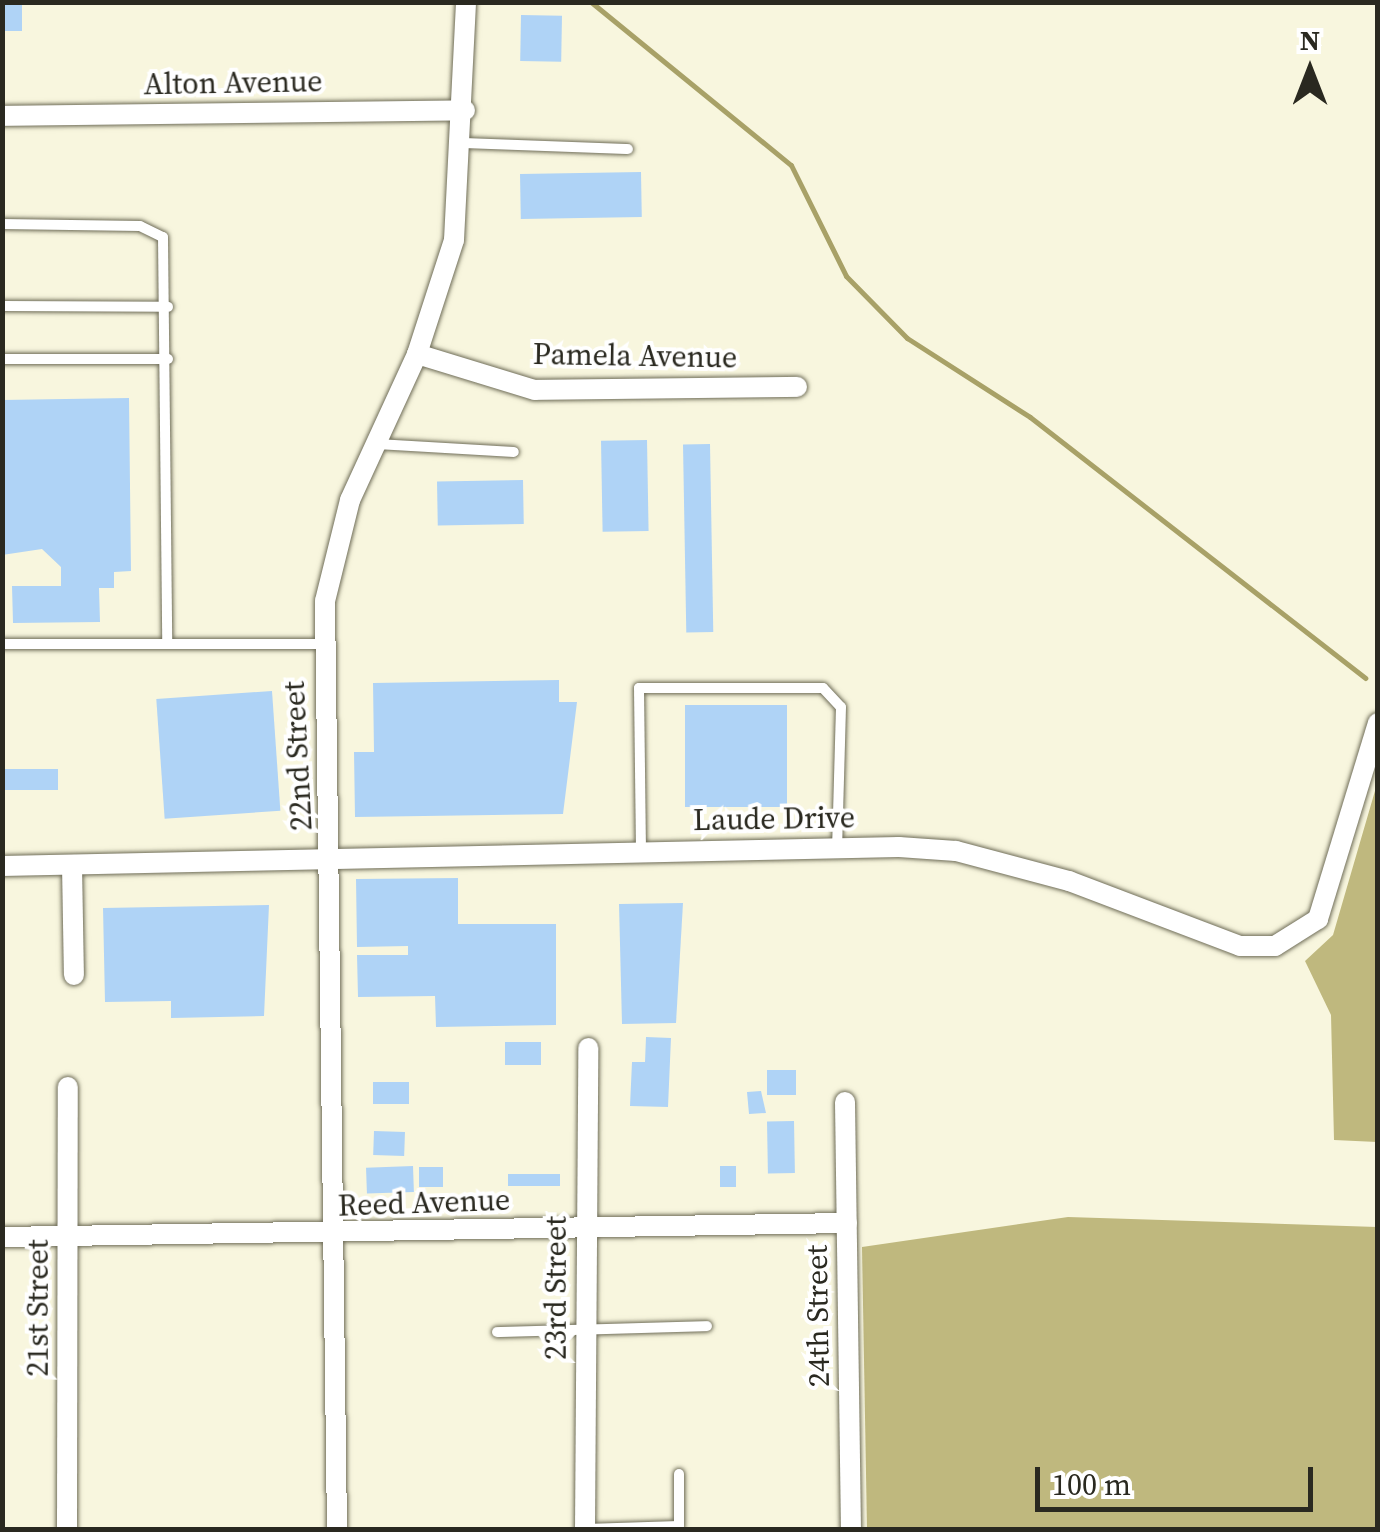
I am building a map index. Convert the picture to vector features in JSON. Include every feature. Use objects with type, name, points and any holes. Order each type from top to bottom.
[{"type":"street","name":"22nd Street","points":[[337,1530],[334,861],[324,644],[350,500],[417,354],[454,240],[465,110],[466,2]]},
{"type":"street","name":"Alton Avenue","points":[[2,116],[465,110]]},
{"type":"street","name":"Pamela Avenue","points":[[417,354],[535,390],[797,387]]},
{"type":"street","name":"Laude Drive","points":[[2,866],[838,846],[956,852],[1069,881],[1240,946],[1275,946],[1318,919],[1378,722]]},
{"type":"street","points":[[72,865],[74,976]]},
{"type":"street","name":"23rd Street","points":[[585,1529],[588,1048]]},
{"type":"street","name":"21st Street","points":[[67,1530],[68,1087]]},
{"type":"street","name":"24th Street","points":[[845,1102],[851,1530]]},
{"type":"street","name":"Reed Avenue","points":[[2,1237],[335,1236],[846,1223]]},
{"type":"lane","points":[[462,143],[628,149]]},
{"type":"lane","points":[[2,224],[140,226],[163,237],[168,307],[168,644]]},
{"type":"lane","points":[[2,306],[168,307]]},
{"type":"lane","points":[[2,360],[168,359]]},
{"type":"lane","points":[[376,444],[514,452]]},
{"type":"lane","points":[[2,644],[324,644]]},
{"type":"lane","points":[[641,852],[639,688],[823,688],[841,707],[838,846]]},
{"type":"lane","points":[[498,1332],[707,1326]]},
{"type":"lane","points":[[585,1529],[679,1528],[678,1474]]},
{"type":"shaded area","points":[[1377,784],[1377,1142],[1334,1140],[1331,1015],[1305,961],[1333,935]]},
{"type":"shaded area","points":[[1068,1217],[1377,1227],[1377,1529],[867,1529],[862,1247]]},
{"type":"building","points":[[2,2],[22,2],[22,31],[5,31]]},
{"type":"building","points":[[521,15],[562,16],[561,62],[520,61]]},
{"type":"building","points":[[641,172],[642,217],[521,219],[520,174]]},
{"type":"building","points":[[129,398],[131,571],[114,572],[114,588],[99,588],[100,622],[13,623],[12,586],[61,586],[61,567],[42,549],[2,555],[2,400]]},
{"type":"building","points":[[647,440],[649,531],[603,532],[601,441]]},
{"type":"building","points":[[683,444],[710,444],[713,632],[686,632]]},
{"type":"building","points":[[523,480],[524,524],[438,525],[437,482]]},
{"type":"building","points":[[559,680],[559,702],[577,702],[563,814],[355,817],[354,752],[374,752],[373,683]]},
{"type":"building","points":[[272,691],[280,811],[165,819],[156,699]]},
{"type":"building","points":[[685,705],[787,705],[787,807],[685,807]]},
{"type":"building","points":[[2,769],[58,769],[58,790],[2,790]]},
{"type":"building","points":[[458,878],[458,924],[556,924],[556,1025],[436,1027],[435,996],[358,997],[357,955],[408,955],[408,946],[357,947],[356,879]]},
{"type":"building","points":[[683,903],[676,1023],[622,1024],[619,904]]},
{"type":"building","points":[[269,905],[264,1016],[171,1018],[171,1001],[105,1002],[103,908]]},
{"type":"building","points":[[646,1037],[671,1038],[668,1107],[630,1106],[632,1062],[645,1062]]},
{"type":"building","points":[[505,1042],[541,1042],[541,1065],[505,1065]]},
{"type":"building","points":[[767,1070],[796,1070],[796,1095],[767,1095]]},
{"type":"building","points":[[373,1082],[409,1082],[409,1104],[373,1104]]},
{"type":"building","points":[[761,1091],[766,1113],[749,1114],[747,1092]]},
{"type":"building","points":[[767,1121],[794,1121],[795,1173],[768,1173]]},
{"type":"building","points":[[374,1131],[405,1132],[404,1156],[373,1155]]},
{"type":"building","points":[[413,1166],[414,1192],[367,1194],[366,1168]]},
{"type":"building","points":[[720,1166],[736,1166],[736,1187],[720,1187]]},
{"type":"building","points":[[419,1167],[443,1167],[443,1187],[419,1187]]},
{"type":"building","points":[[508,1174],[560,1174],[560,1186],[508,1186]]},
{"type":"waterway","points":[[591,2],[791,165],[846,276],[907,338],[1030,417],[1365,678]]}]
